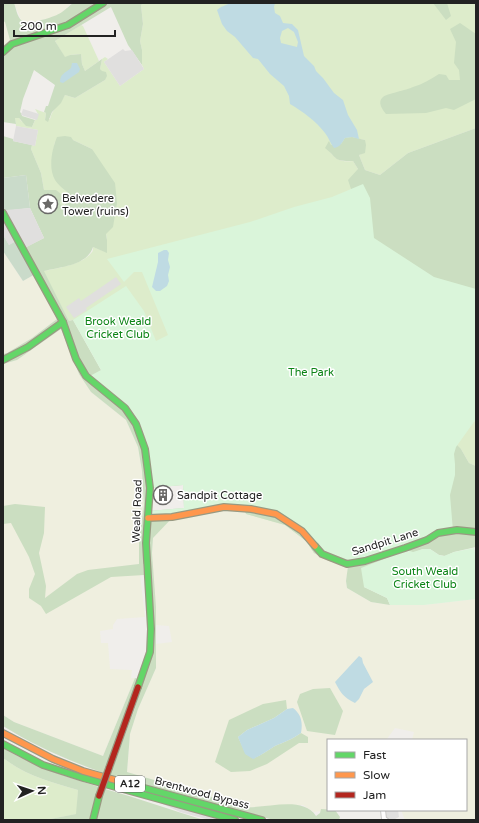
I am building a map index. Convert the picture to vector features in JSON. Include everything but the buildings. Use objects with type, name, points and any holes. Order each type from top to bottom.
[{"type":"main road","points":[[3,52],[12,44],[68,25],[103,3]]},
{"type":"main road","name":"Weald Road","points":[[3,213],[63,322],[76,358],[86,376],[125,408],[136,424],[145,449],[149,474],[150,488],[146,543],[150,618],[150,652],[99,796],[93,820]]},
{"type":"main road","points":[[3,360],[28,347],[63,322]]},
{"type":"main road","name":"Sandpit Lane","points":[[148,518],[174,516],[224,507],[251,509],[276,514],[302,531],[322,554],[347,564],[405,548],[427,540],[438,533],[461,530],[476,532]]},
{"type":"main road","name":"Brentwood Bypass","points":[[3,733],[40,753],[84,771],[262,820]]},
{"type":"main road","name":"Brentwood Bypass","points":[[3,744],[43,764],[83,778],[235,820]]},
{"type":"shaded area","points":[[123,49],[125,51],[132,50],[144,69],[120,86],[104,62]]},
{"type":"shaded area","points":[[23,109],[39,114],[37,120],[21,115]]},
{"type":"shaded area","points":[[16,126],[38,130],[35,146],[13,141]]},
{"type":"shaded area","points":[[30,208],[44,238],[25,248],[8,214],[4,211]]},
{"type":"shaded area","points":[[3,213],[18,240],[9,245],[3,235]]},
{"type":"shaded area","points":[[116,277],[121,284],[74,318],[66,307],[79,298],[81,301]]},
{"type":"shaded area","points":[[152,799],[228,820],[210,820],[180,812]]},
{"type":"shaded area","points":[[381,811],[398,811],[399,817],[393,820],[385,820]]},
{"type":"green space","points":[[3,3],[14,3],[21,20],[24,22],[29,22],[59,14],[74,3],[144,3],[141,5],[143,24],[140,41],[142,50],[142,65],[128,45],[111,7],[55,41],[65,57],[81,54],[82,64],[85,71],[102,59],[100,69],[106,72],[107,76],[105,80],[75,98],[65,95],[61,103],[52,112],[48,122],[45,120],[46,113],[44,112],[46,106],[48,106],[55,85],[34,70],[23,99],[20,112],[22,116],[35,120],[32,127],[26,126],[19,118],[15,118],[16,124],[3,122],[3,46],[10,40],[5,22],[3,21]]},
{"type":"green space","points":[[14,3],[70,4],[62,13],[52,18],[25,23],[21,20]]},
{"type":"green space","name":"Brook Weald Cricket Club","points":[[144,3],[476,3],[476,128],[408,153],[380,175],[365,170],[359,155],[365,152],[365,140],[359,139],[330,152],[340,160],[353,161],[358,169],[356,189],[476,424],[476,466],[469,463],[461,449],[329,561],[314,553],[306,541],[285,525],[246,514],[244,508],[185,509],[183,485],[73,320],[69,321],[43,271],[76,263],[92,253],[93,247],[106,252],[107,240],[92,149],[73,140],[55,142],[52,158],[52,170],[57,181],[68,193],[67,201],[61,207],[60,203],[62,198],[51,190],[44,190],[41,173],[31,149],[32,145],[35,146],[38,130],[16,126],[15,118],[19,118],[21,121],[32,127],[38,114],[35,109],[46,113],[45,120],[50,119],[52,112],[65,95],[75,98],[105,80],[100,69],[102,59],[105,57],[108,59],[104,62],[120,86],[144,69],[142,65],[142,50],[140,41],[143,24],[141,5]]},
{"type":"green space","points":[[433,3],[447,3],[451,16],[446,20]]},
{"type":"green space","points":[[3,21],[5,22],[11,40],[3,46]]},
{"type":"green space","points":[[460,23],[476,34],[476,99],[454,110],[446,108],[426,113],[386,114],[380,103],[381,99],[385,96],[430,80],[439,74],[446,75],[449,80],[460,80],[459,70],[454,63],[456,42],[450,29]]},
{"type":"green space","points":[[81,25],[83,26],[99,61],[85,71],[82,64],[81,54],[70,55],[65,58],[55,41]]},
{"type":"green space","points":[[476,128],[476,315],[366,249],[362,189],[351,189],[348,180],[358,169],[353,161],[342,161],[336,159],[325,148],[329,141],[331,145],[341,144],[345,138],[352,137],[365,140],[365,153],[359,155],[365,170],[380,175],[408,153]]},
{"type":"green space","points":[[3,136],[13,139],[13,141],[32,145],[31,149],[41,173],[44,190],[56,190],[61,194],[62,198],[60,203],[62,207],[67,201],[68,193],[55,180],[51,164],[52,153],[57,137],[71,137],[73,140],[92,149],[115,183],[117,203],[113,227],[106,234],[107,253],[93,247],[90,253],[79,262],[65,267],[44,271],[69,321],[73,320],[101,370],[454,442],[461,449],[469,463],[476,466],[476,547],[454,552],[445,556],[439,555],[430,549],[423,549],[413,553],[364,587],[387,598],[390,605],[371,602],[347,588],[346,581],[348,566],[329,561],[314,553],[306,541],[285,525],[246,514],[244,508],[224,507],[173,517],[153,538],[152,553],[156,607],[156,668],[138,709],[130,734],[127,772],[209,796],[226,803],[244,807],[293,804],[310,810],[316,816],[320,813],[321,809],[336,811],[340,817],[339,820],[274,820],[110,776],[135,708],[149,662],[149,562],[143,564],[144,575],[111,577],[46,614],[41,606],[29,598],[29,589],[35,574],[29,557],[11,523],[3,524],[3,506],[15,504],[45,507],[44,533],[39,553],[46,586],[45,598],[77,574],[88,570],[139,564],[139,539],[144,505],[142,471],[138,447],[126,420],[91,392],[79,374],[61,329],[17,360],[3,364],[3,354],[32,338],[57,319],[8,221],[12,222],[26,247],[44,238],[30,208],[26,175],[3,178]],"holes":[[[183,485],[184,508],[149,511],[150,488]]]},
{"type":"green space","points":[[26,175],[30,208],[4,211],[3,178]]},
{"type":"green space","name":"The Park","points":[[363,184],[370,198],[374,238],[434,277],[476,289],[476,419],[456,447],[454,454],[455,475],[450,495],[453,531],[347,563],[322,554],[302,531],[276,514],[224,507],[148,518],[149,511],[184,508],[183,485],[150,488],[149,470],[136,424],[125,408],[88,377],[101,370],[73,320],[126,286],[144,311],[156,341],[168,335],[142,272],[134,272],[124,282],[107,259],[250,222],[294,207],[332,197]]},
{"type":"green space","points":[[3,235],[9,245],[18,240],[37,273],[23,281],[3,251]]},
{"type":"green space","points":[[3,251],[23,281],[35,274],[57,319],[32,338],[3,354]]},
{"type":"green space","points":[[61,329],[79,374],[91,392],[126,420],[138,447],[142,471],[144,505],[139,539],[140,575],[145,617],[117,619],[113,625],[113,629],[100,631],[101,643],[108,643],[110,669],[132,670],[131,678],[135,678],[103,756],[14,722],[3,715],[3,364],[17,360]]},
{"type":"green space","points":[[224,507],[244,508],[246,514],[285,525],[306,541],[314,553],[348,567],[346,581],[347,588],[371,602],[390,605],[424,605],[476,599],[476,820],[405,820],[401,811],[467,811],[467,739],[412,739],[414,732],[395,728],[387,739],[327,739],[327,810],[314,812],[303,805],[244,807],[127,772],[130,734],[138,709],[156,668],[156,644],[172,642],[169,626],[156,625],[152,553],[153,538],[172,517]]},
{"type":"green space","name":"South Weald Cricket Club","points":[[474,548],[476,557],[476,599],[424,605],[390,605],[387,598],[364,587],[361,568],[407,550],[413,552],[423,549],[430,549],[439,555],[444,556],[454,552]]},
{"type":"green space","points":[[135,678],[138,679],[104,773],[52,752],[3,726],[3,715],[14,722],[103,756]]},
{"type":"green space","points":[[330,688],[343,711],[335,735],[307,731],[297,702],[300,694],[313,689]]},
{"type":"green space","points":[[286,700],[287,709],[274,718],[247,730],[238,737],[246,754],[253,758],[256,757],[301,733],[308,737],[308,743],[299,743],[267,764],[250,771],[231,772],[215,762],[229,720],[263,704]]},
{"type":"green space","points":[[3,748],[38,766],[99,787],[89,820],[45,820],[76,814],[78,790],[30,774],[12,764],[3,758]]},
{"type":"green space","points":[[3,758],[30,774],[78,790],[77,814],[45,820],[3,820]]},
{"type":"green space","points":[[105,789],[130,796],[204,820],[96,820]]},
{"type":"water","points":[[230,3],[275,3],[275,13],[280,16],[283,23],[292,24],[298,30],[304,56],[314,66],[316,71],[334,93],[343,100],[348,115],[357,130],[359,139],[352,137],[345,138],[339,146],[334,148],[318,125],[290,104],[289,96],[284,86],[270,74],[258,59],[253,58],[222,24],[217,10]],"holes":[[[288,28],[294,32],[298,42],[297,47],[281,43],[280,38],[282,31]]]},
{"type":"water","points":[[72,63],[77,63],[80,69],[79,72],[63,83],[60,82],[62,75],[71,68]]},
{"type":"water","points":[[167,250],[169,253],[169,281],[167,286],[160,291],[156,291],[152,287],[158,262],[158,253]]},
{"type":"water","points":[[359,656],[362,658],[373,682],[364,689],[359,699],[355,703],[343,694],[335,682]]},
{"type":"water","points":[[293,708],[301,719],[301,733],[253,759],[245,754],[238,737],[247,730],[274,718],[287,709]]},
{"type":"traffic: fast","points":[[3,52],[12,44],[68,25],[103,3]]},
{"type":"traffic: fast","points":[[3,213],[63,322],[76,359],[86,376],[125,408],[136,424],[145,449],[150,488],[146,543],[151,629],[150,652],[138,687]]},
{"type":"traffic: fast","points":[[3,360],[28,347],[63,322]]},
{"type":"traffic: fast","points":[[315,546],[322,554],[347,564],[365,561],[405,548],[427,540],[438,533],[457,530],[476,532]]},
{"type":"traffic: fast","points":[[3,744],[43,765],[83,778],[235,820]]},
{"type":"traffic: fast","points":[[137,786],[262,820]]},
{"type":"traffic: fast","points":[[93,820],[99,796]]},
{"type":"traffic: slow","points":[[148,518],[172,517],[224,507],[251,509],[276,514],[302,531],[315,546]]},
{"type":"traffic: slow","points":[[3,733],[53,759],[83,771],[137,786]]},
{"type":"traffic: jam","points":[[109,768],[138,687]]},
{"type":"traffic: jam","points":[[99,796],[109,768]]},
{"type":"place","name":"Belvedere Tower (ruins)","points":[[48,204]]},
{"type":"place","name":"Sandpit Cottage","points":[[163,495]]}]
